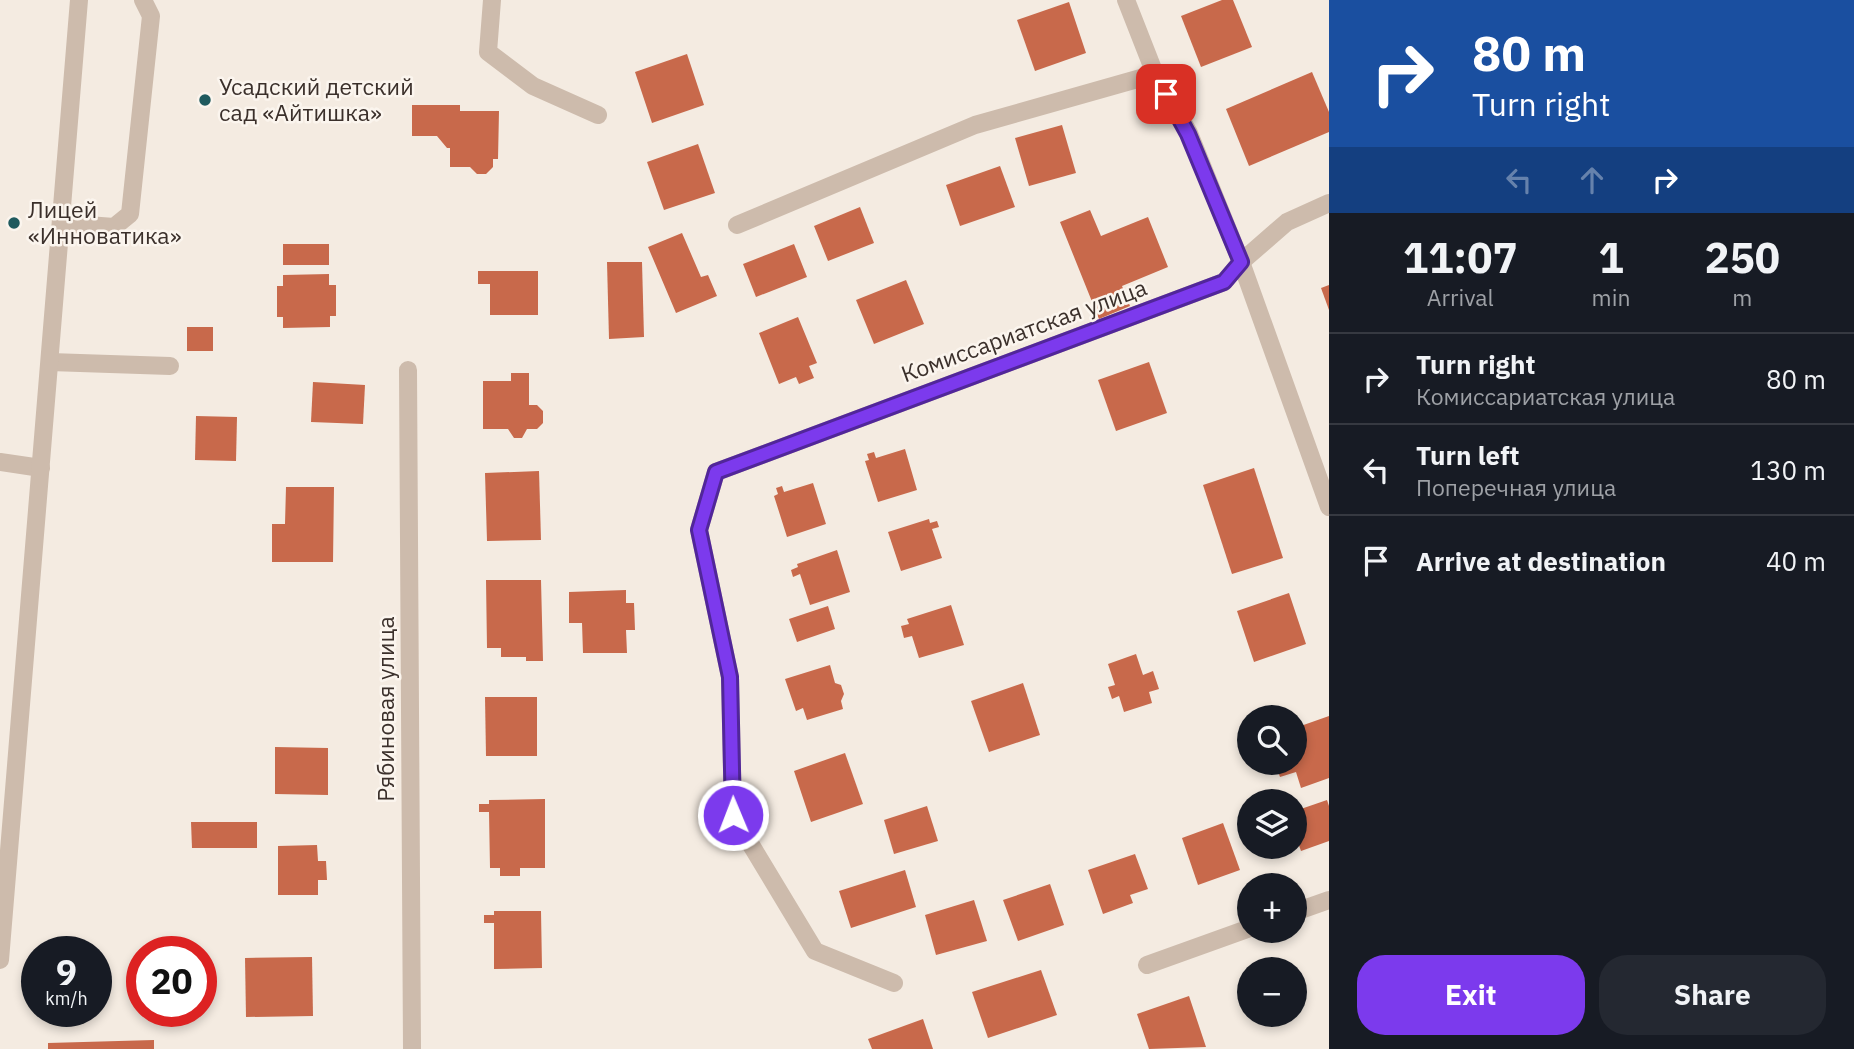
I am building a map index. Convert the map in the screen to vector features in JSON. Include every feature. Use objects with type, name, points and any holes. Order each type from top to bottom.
[{"type":"street","points":[[0,960],[79,0]]},
{"type":"street","points":[[61,223],[114,227],[130,214],[151,16],[143,0]]},
{"type":"street","points":[[492,0],[488,52],[533,86],[598,115]]},
{"type":"street","points":[[1126,0],[1155,74],[1188,134],[1241,262],[1329,507]]},
{"type":"street","points":[[737,225],[975,125],[1155,74]]},
{"type":"street","name":"Комиссариатская улица","points":[[894,983],[815,951],[733,815],[730,677],[699,530],[716,472],[1224,282],[1241,262],[1287,222],[1329,203]]},
{"type":"street","points":[[50,362],[170,366]]},
{"type":"street","name":"Рябиновая улица","points":[[408,370],[412,1049]]},
{"type":"street","points":[[0,462],[41,468]]},
{"type":"street","points":[[1307,908],[1329,900]]},
{"type":"street","points":[[1147,965],[1237,933]]},
{"type":"building","points":[[1222,0],[1233,0],[1252,47],[1201,67],[1181,16]]},
{"type":"building","points":[[1069,2],[1086,53],[1035,71],[1017,20]]},
{"type":"building","points":[[687,54],[704,105],[652,123],[635,72]]},
{"type":"building","points":[[1312,72],[1329,112],[1329,132],[1249,166],[1226,109]]},
{"type":"building","points":[[412,105],[460,105],[460,111],[499,111],[498,159],[493,159],[493,167],[486,174],[477,174],[470,167],[450,167],[450,148],[437,136],[412,136]]},
{"type":"building","points":[[1062,125],[1076,173],[1029,186],[1015,138]]},
{"type":"building","points":[[698,144],[715,193],[664,210],[647,162]]},
{"type":"building","points":[[1000,166],[1015,207],[960,226],[946,185]]},
{"type":"building","points":[[860,207],[874,243],[828,261],[814,226]]},
{"type":"building","points":[[1090,210],[1101,236],[1148,217],[1168,267],[1122,286],[1130,306],[1099,319],[1060,222]]},
{"type":"building","points":[[682,233],[701,277],[708,275],[717,296],[676,313],[648,247]]},
{"type":"building","points":[[283,244],[329,244],[329,265],[283,265]]},
{"type":"building","points":[[794,244],[807,277],[756,297],[743,264]]},
{"type":"building","points":[[607,262],[642,262],[644,337],[609,339]]},
{"type":"building","points":[[478,271],[538,271],[538,315],[490,315],[490,284],[478,284]]},
{"type":"building","points":[[329,274],[329,285],[336,285],[336,316],[330,316],[330,327],[283,328],[283,317],[277,317],[277,286],[283,286],[283,275]]},
{"type":"building","points":[[906,280],[924,324],[874,344],[856,300]]},
{"type":"building","points":[[1329,285],[1329,310],[1321,288]]},
{"type":"building","points":[[798,317],[817,363],[809,366],[814,378],[799,384],[796,377],[779,384],[759,333]]},
{"type":"building","points":[[187,327],[213,327],[213,351],[187,351]]},
{"type":"building","points":[[1149,362],[1167,413],[1116,431],[1098,380]]},
{"type":"building","points":[[511,373],[529,373],[529,405],[537,405],[543,411],[543,423],[537,429],[527,429],[522,438],[514,438],[508,429],[483,429],[483,381],[511,381]]},
{"type":"building","points":[[313,382],[365,385],[363,424],[311,422]]},
{"type":"building","points":[[196,416],[237,417],[236,461],[195,460]]},
{"type":"building","points":[[905,449],[917,490],[878,502],[865,461],[869,460],[867,454],[874,452],[876,458]]},
{"type":"building","points":[[1254,468],[1283,558],[1232,574],[1203,485]]},
{"type":"building","points":[[539,471],[541,540],[487,541],[485,473]]},
{"type":"building","points":[[813,483],[826,524],[787,537],[774,496],[778,494],[776,488],[782,486],[784,492]]},
{"type":"building","points":[[286,487],[334,487],[333,562],[272,562],[272,524],[285,524]]},
{"type":"building","points":[[929,519],[930,523],[937,521],[939,527],[932,529],[942,558],[901,571],[888,532]]},
{"type":"building","points":[[837,550],[850,592],[810,605],[800,574],[793,577],[791,570],[798,567],[797,564]]},
{"type":"building","points":[[486,580],[541,580],[543,661],[526,661],[526,657],[501,657],[501,648],[487,648]]},
{"type":"building","points":[[626,590],[626,603],[634,603],[635,630],[626,630],[627,653],[583,653],[582,623],[569,623],[569,592]]},
{"type":"building","points":[[1289,593],[1306,644],[1254,662],[1237,611]]},
{"type":"building","points":[[951,605],[964,645],[919,658],[912,636],[904,638],[901,626],[909,624],[907,619]]},
{"type":"building","points":[[828,606],[835,629],[797,642],[789,619]]},
{"type":"building","points":[[1136,654],[1143,675],[1153,671],[1159,689],[1149,692],[1152,703],[1124,712],[1119,696],[1112,699],[1108,687],[1115,685],[1108,664]]},
{"type":"building","points":[[830,665],[835,683],[841,685],[844,694],[841,701],[843,709],[807,720],[803,708],[796,711],[785,679]]},
{"type":"building","points":[[1023,683],[1040,735],[989,752],[971,701]]},
{"type":"building","points":[[485,697],[537,697],[537,756],[486,756]]},
{"type":"building","points":[[1329,716],[1329,778],[1301,788],[1297,775],[1307,775],[1307,724]]},
{"type":"building","points":[[275,747],[328,748],[328,795],[275,794]]},
{"type":"building","points":[[845,753],[863,804],[811,822],[794,771]]},
{"type":"building","points":[[545,799],[545,868],[520,868],[520,876],[500,876],[500,868],[490,868],[489,812],[479,812],[479,804],[489,804],[489,800]]},
{"type":"building","points":[[1327,800],[1329,806],[1329,841],[1307,849],[1307,807]]},
{"type":"building","points":[[927,806],[938,841],[894,854],[884,820]]},
{"type":"building","points":[[191,822],[257,822],[257,848],[192,848]]},
{"type":"building","points":[[1223,823],[1240,870],[1198,885],[1182,838]]},
{"type":"building","points":[[317,845],[318,861],[326,861],[327,880],[318,880],[318,895],[278,895],[278,846]]},
{"type":"building","points":[[1135,854],[1148,889],[1130,895],[1133,903],[1103,914],[1088,870]]},
{"type":"building","points":[[905,870],[916,907],[851,928],[839,891]]},
{"type":"building","points":[[1050,884],[1064,925],[1018,941],[1003,900]]},
{"type":"building","points":[[974,900],[987,941],[936,955],[925,915]]},
{"type":"building","points":[[494,911],[541,911],[542,968],[494,969],[494,923],[484,923],[484,915],[494,915]]},
{"type":"building","points":[[312,957],[313,1016],[246,1017],[245,958]]},
{"type":"building","points":[[1041,970],[1057,1015],[988,1038],[972,992]]},
{"type":"building","points":[[1189,996],[1206,1047],[1149,1049],[1137,1014]]},
{"type":"building","points":[[923,1019],[933,1049],[872,1049],[868,1039]]},
{"type":"building","points":[[154,1040],[154,1049],[48,1049],[48,1043]]},
{"type":"place","name":"Усадский детский сад «Айтишка»","points":[[205,100]]},
{"type":"place","name":"Лицей «Инноватика»","points":[[14,223]]},
{"type":"route","points":[[733,815],[730,677],[699,530],[716,472],[1224,282],[1241,262],[1188,134],[1166,94]]}]
